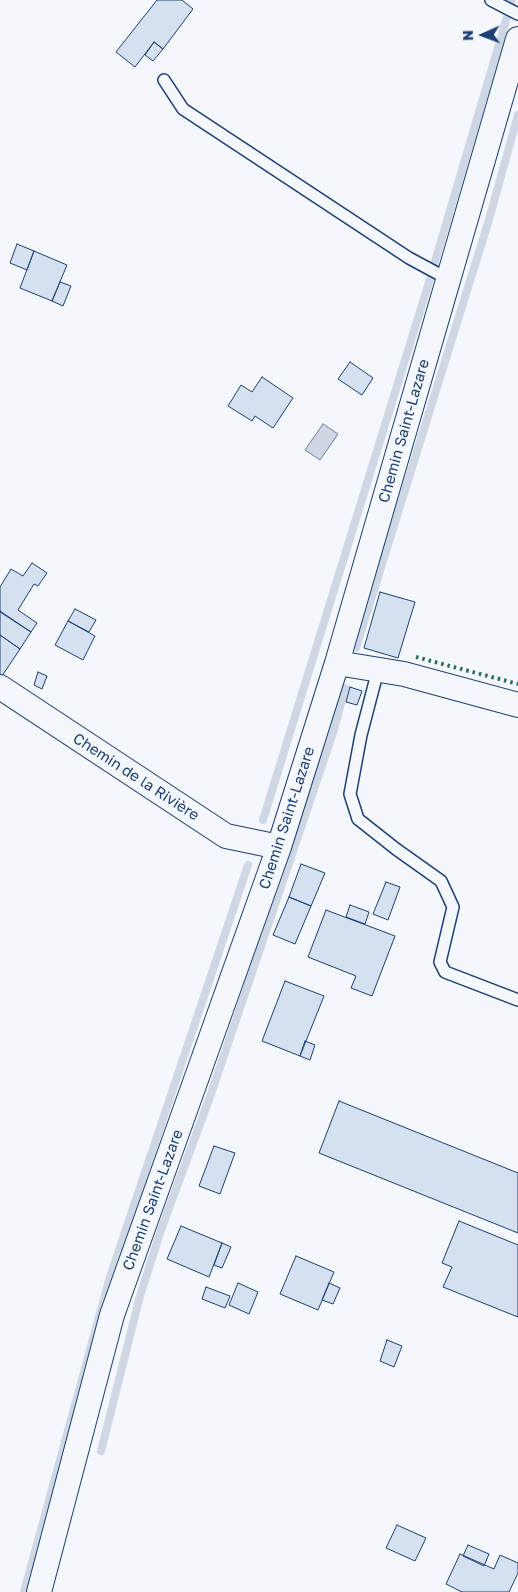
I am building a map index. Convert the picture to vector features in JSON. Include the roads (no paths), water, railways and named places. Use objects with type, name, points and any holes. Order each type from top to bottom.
[{"type":"street","name":"Chemin Saint-Lazare","points":[[39,1592],[112,1316],[279,847],[336,663],[446,278],[518,39]]},
{"type":"street","points":[[336,663],[404,674],[518,705]]},
{"type":"street","name":"Chemin de la Rivière","points":[[0,687],[226,836],[279,847]]},
{"type":"lane","points":[[494,2],[518,14]]},
{"type":"lane","points":[[164,80],[183,109],[409,258],[446,278]]},
{"type":"lane","points":[[378,670],[361,735],[350,794],[358,819],[441,881],[454,907],[440,962],[445,972],[518,1000]]},
{"type":"waterway","points":[[263,820],[426,292],[512,0]]},
{"type":"waterway","points":[[356,648],[488,223],[518,115]]},
{"type":"waterway","points":[[101,1451],[140,1296],[161,1230],[211,1094],[334,730],[345,688]]},
{"type":"waterway","points":[[24,1592],[109,1280],[248,865]]}]
